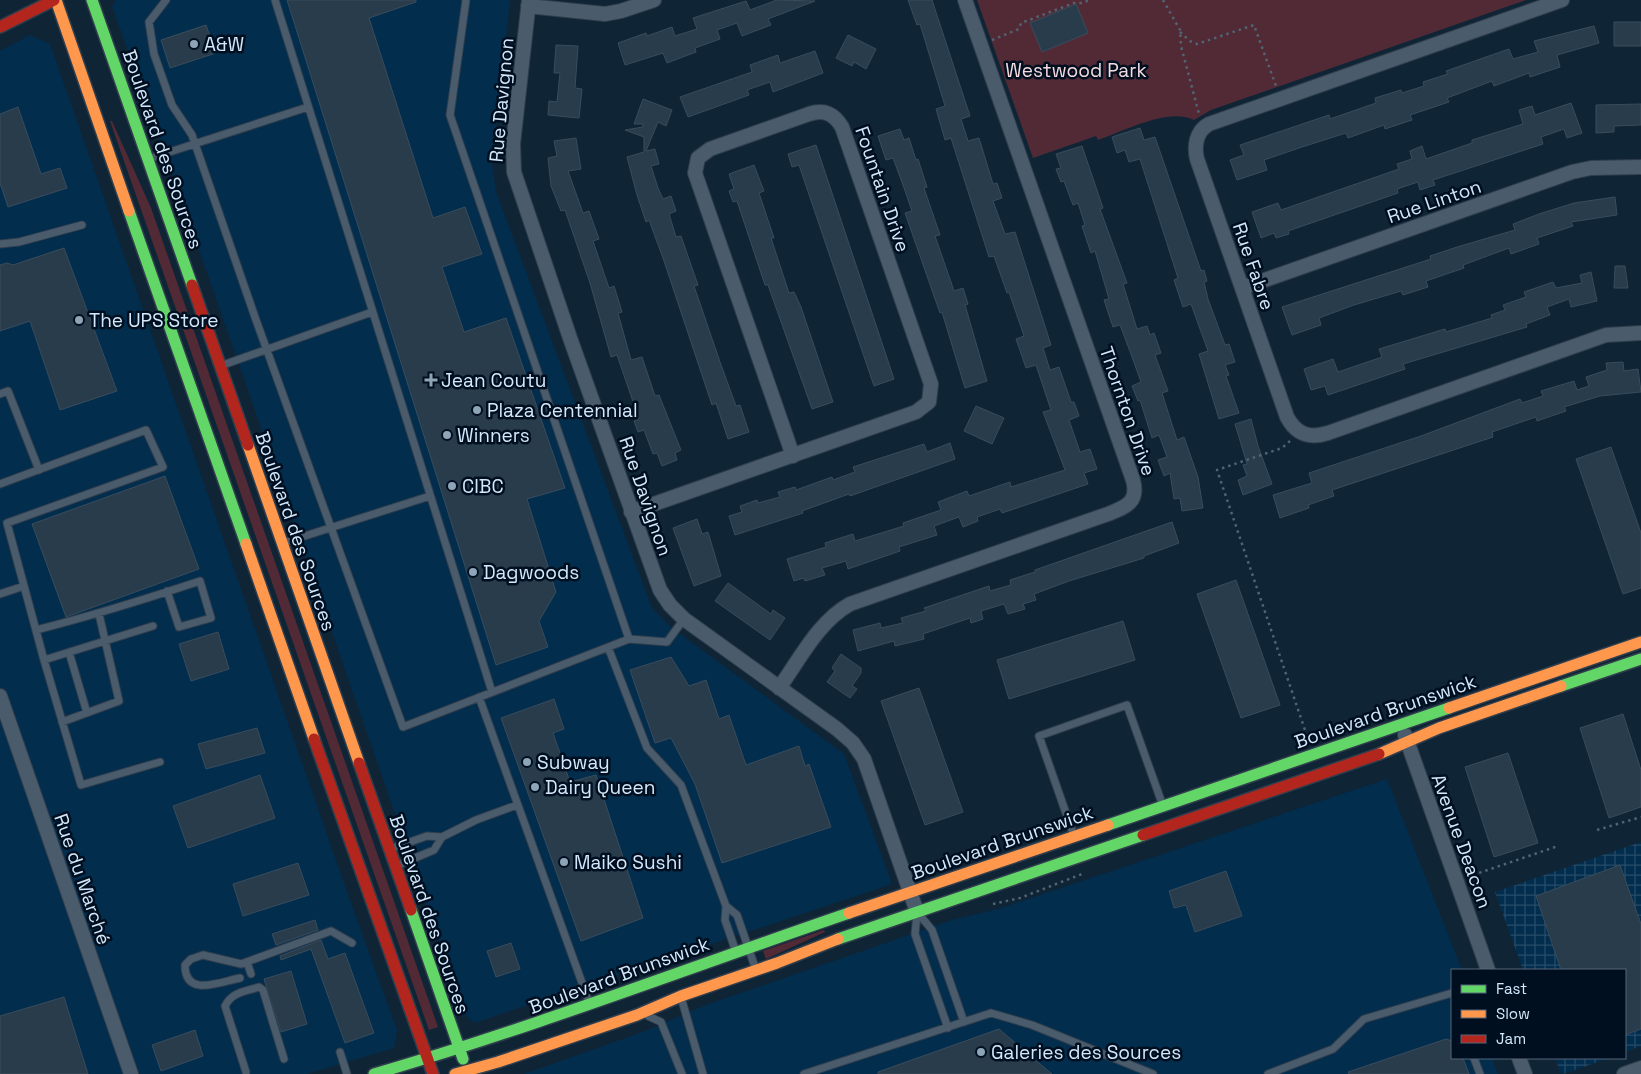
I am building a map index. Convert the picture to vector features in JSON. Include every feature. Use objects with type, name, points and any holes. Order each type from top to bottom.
[{"type":"street","points":[[0,27],[55,0],[433,1074]]},
{"type":"street","name":"Boulevard des Sources","points":[[92,0],[469,1072]]},
{"type":"street","points":[[529,3],[605,14],[621,11],[654,0]]},
{"type":"street","name":"Thornton Drive","points":[[779,688],[820,630],[834,615],[850,604],[1108,514],[1130,504],[1134,498],[1133,480],[965,0]]},
{"type":"street","name":"Rue Fabre","points":[[1562,0],[1205,126],[1197,140],[1196,153],[1287,417],[1294,428],[1307,436],[1328,433],[1606,336],[1641,333]]},
{"type":"street","name":"Rue Davignon","points":[[529,3],[512,152],[514,172],[631,512],[660,590],[670,605],[684,619],[837,728],[857,748],[873,781],[917,912]]},
{"type":"street","name":"Fountain Drive","points":[[631,512],[793,456],[916,412],[930,402],[932,391],[842,127],[832,115],[822,112],[809,114],[710,149],[698,158],[695,173],[793,456]]},
{"type":"street","name":"Rue Linton","points":[[1242,288],[1572,172],[1591,168],[1641,167]]},
{"type":"street","name":"Boulevard Brunswick","points":[[374,1074],[427,1059],[590,1006],[736,952],[1641,642]]},
{"type":"street","name":"Boulevard Brunswick","points":[[456,1074],[469,1072],[637,1015],[681,996],[756,971],[834,940],[1383,753],[1439,728],[1641,659]]},
{"type":"street","name":"Rue du Marché","points":[[0,696],[131,1074]]},
{"type":"street","name":"Avenue Deacon","points":[[1401,724],[1488,969]]},
{"type":"street","points":[[1519,1059],[1525,1074]]},
{"type":"street","points":[[1624,1074],[1641,1068]]},
{"type":"lane","points":[[166,0],[149,22],[154,54],[172,105],[192,135],[403,727],[629,639],[667,642],[684,619]]},
{"type":"lane","points":[[275,0],[492,692]]},
{"type":"lane","points":[[466,0],[450,116],[629,639]]},
{"type":"lane","points":[[148,159],[308,106]]},
{"type":"lane","points":[[0,244],[20,242],[82,225]]},
{"type":"lane","points":[[220,366],[372,312]]},
{"type":"lane","points":[[0,394],[8,391],[39,470]]},
{"type":"lane","points":[[0,484],[146,430],[163,467],[7,523],[44,660],[81,785],[160,762]]},
{"type":"lane","points":[[282,543],[430,496]]},
{"type":"lane","points":[[36,630],[100,614],[200,580],[211,618],[179,627],[168,591]]},
{"type":"lane","points":[[0,594],[24,586]]},
{"type":"lane","points":[[62,722],[119,701],[100,614]]},
{"type":"lane","points":[[44,660],[153,626]]},
{"type":"lane","points":[[608,647],[647,748],[681,785],[726,906],[725,920],[736,952]]},
{"type":"lane","points":[[69,652],[87,713]]},
{"type":"lane","points":[[478,697],[590,1006]]},
{"type":"lane","points":[[1075,836],[1039,736],[1127,705],[1163,806]]},
{"type":"lane","points":[[390,850],[427,836],[442,837],[476,820],[517,805]]},
{"type":"lane","points":[[395,866],[434,850],[442,837]]},
{"type":"lane","points":[[726,906],[737,915],[756,971]]},
{"type":"lane","points":[[917,912],[932,930],[964,1022]]},
{"type":"lane","points":[[917,912],[915,934],[948,1028]]},
{"type":"lane","points":[[240,978],[201,987],[188,981],[184,974],[184,965],[191,959],[203,955],[241,964],[331,931],[352,943]]},
{"type":"lane","points":[[247,962],[250,974]]},
{"type":"lane","points":[[246,1072],[225,1006],[229,998],[234,994],[259,988],[264,990],[284,1059]]},
{"type":"lane","points":[[1268,1074],[1333,1050],[1364,1019],[1451,993]]},
{"type":"lane","points":[[681,996],[703,1074]]},
{"type":"lane","points":[[804,1074],[991,1013],[1032,1025],[1153,1074]]},
{"type":"lane","points":[[637,1015],[651,1016],[662,1022],[682,1074]]},
{"type":"lane","points":[[340,1052],[347,1074]]},
{"type":"lane","points":[[1474,1059],[1480,1074]]},
{"type":"path","points":[[992,40],[1019,29],[1021,23],[1074,3],[1090,0]]},
{"type":"path","points":[[1164,0],[1180,32],[1190,41],[1197,44],[1254,26],[1277,87]]},
{"type":"path","points":[[1180,32],[1181,46],[1199,116]]},
{"type":"path","points":[[1290,441],[1282,448],[1217,470],[1308,739]]},
{"type":"path","points":[[1597,830],[1641,817]]},
{"type":"path","points":[[1473,874],[1558,846]]},
{"type":"shaded area","points":[[116,0],[510,0],[492,164],[496,192],[652,608],[672,628],[844,754],[892,884],[474,1023],[465,1015],[171,169],[112,7]]},
{"type":"shaded area","points":[[30,35],[50,44],[397,1030],[394,1048],[307,1074],[0,1074],[0,51]]},
{"type":"shaded area","points":[[1387,779],[1462,969],[1451,969],[1451,1059],[1492,1059],[1498,1074],[524,1074],[645,1031],[706,1005],[952,920],[998,909]]},
{"type":"shaded area","points":[[1641,842],[1641,1046],[1626,1052],[1626,969],[1523,969],[1495,892]]},
{"type":"shaded area","points":[[1555,1059],[1606,1059],[1563,1074],[1561,1074]]},
{"type":"green space","name":"Westwood Park","points":[[977,0],[1526,0],[1211,110],[1194,120],[1172,116],[1159,118],[1098,140],[1096,136],[1033,158]]},
{"type":"green space","points":[[110,121],[112,121],[151,208],[438,1027],[429,1030]]},
{"type":"green space","points":[[824,930],[825,932],[766,959],[763,951]]},
{"type":"building","name":"Plaza Centennial","points":[[287,0],[416,0],[416,2],[369,18],[433,218],[465,207],[482,254],[442,267],[464,332],[506,318],[565,488],[527,499],[556,592],[539,621],[548,647],[496,665]]},
{"type":"building","points":[[777,0],[815,1],[768,19],[771,25],[742,36],[737,23],[717,30],[720,39],[695,48],[696,52],[667,63],[663,53],[625,65],[618,43],[646,33],[647,36],[672,27],[675,36],[697,29],[693,18],[746,1],[750,10]]},
{"type":"building","points":[[908,0],[932,0],[970,116],[961,119],[968,141],[979,138],[993,184],[997,183],[1002,198],[993,201],[1005,234],[1015,232],[1051,345],[1043,348],[1050,370],[1059,367],[1071,402],[1074,402],[1079,416],[1069,420],[1080,452],[1090,449],[1097,469],[1084,473],[1088,484],[1002,513],[1000,509],[977,517],[978,521],[963,527],[959,517],[934,526],[937,535],[899,547],[900,551],[848,569],[846,561],[822,568],[825,575],[805,581],[804,578],[794,581],[787,559],[826,547],[825,543],[853,534],[855,541],[904,526],[903,523],[941,510],[938,502],[967,491],[969,496],[1010,482],[1011,487],[1065,470],[1043,412],[1051,410],[1036,365],[1026,368],[1016,339],[1024,336],[1009,292],[1007,293],[994,256],[989,257],[951,138],[945,140],[936,109],[945,106],[920,24],[917,25]]},
{"type":"building","points":[[1076,4],[1088,33],[1042,52],[1030,23]]},
{"type":"building","points":[[1614,22],[1641,22],[1641,46],[1614,46]]},
{"type":"building","points":[[206,25],[216,53],[170,68],[161,40]]},
{"type":"building","points":[[1594,26],[1599,43],[1557,55],[1560,67],[1530,77],[1529,73],[1494,86],[1492,81],[1447,98],[1449,102],[1410,115],[1412,120],[1385,129],[1384,125],[1348,138],[1346,133],[1264,160],[1267,170],[1237,180],[1230,160],[1244,155],[1240,145],[1329,115],[1330,119],[1376,103],[1375,98],[1401,90],[1402,93],[1424,86],[1423,82],[1448,74],[1446,71],[1509,49],[1513,59],[1538,52],[1534,41]]},
{"type":"building","points":[[848,35],[876,49],[866,69],[854,62],[852,66],[836,58]]},
{"type":"building","points":[[556,45],[578,46],[575,88],[582,89],[579,118],[548,115],[549,101],[557,102],[560,73],[554,73]]},
{"type":"building","points":[[815,51],[823,73],[773,92],[770,82],[747,90],[749,95],[688,117],[680,97],[752,72],[750,65],[778,55],[780,63]]},
{"type":"building","points":[[643,99],[672,110],[666,126],[658,122],[646,151],[655,149],[659,164],[651,166],[658,188],[663,199],[671,196],[676,211],[669,214],[676,237],[681,236],[698,285],[694,286],[720,362],[736,406],[740,405],[749,432],[728,439],[716,403],[712,405],[649,220],[646,222],[627,157],[644,152],[644,137],[625,130],[643,127],[643,124],[634,124]]},
{"type":"building","points":[[1571,103],[1582,133],[1567,138],[1564,129],[1541,137],[1543,144],[1433,180],[1435,185],[1420,190],[1418,182],[1397,189],[1398,193],[1288,231],[1289,234],[1276,238],[1274,233],[1261,238],[1252,212],[1278,203],[1281,210],[1399,169],[1397,164],[1412,159],[1410,151],[1422,146],[1426,159],[1472,143],[1472,140],[1523,124],[1519,110],[1532,106],[1535,115]]},
{"type":"building","points":[[1641,104],[1641,125],[1614,126],[1614,132],[1596,133],[1596,105]]},
{"type":"building","points":[[18,107],[41,174],[60,168],[67,188],[8,207],[0,183],[0,114]]},
{"type":"building","points":[[1140,128],[1144,140],[1155,137],[1201,271],[1204,270],[1207,281],[1204,282],[1208,299],[1225,345],[1229,344],[1235,362],[1225,365],[1229,375],[1226,376],[1239,413],[1219,419],[1199,354],[1208,351],[1191,304],[1183,307],[1174,280],[1178,278],[1140,159],[1129,162],[1125,150],[1117,153],[1112,137]]},
{"type":"building","points":[[900,129],[904,140],[909,138],[916,160],[918,159],[927,187],[924,188],[940,235],[935,236],[954,291],[963,288],[968,304],[965,305],[987,381],[965,388],[942,312],[940,313],[905,213],[912,211],[893,158],[886,160],[878,136]]},
{"type":"building","points":[[576,138],[581,169],[568,171],[583,213],[589,211],[599,239],[593,241],[609,288],[614,286],[622,312],[618,313],[631,360],[642,357],[655,396],[659,395],[681,450],[675,453],[677,460],[662,466],[657,453],[653,454],[644,430],[638,432],[634,421],[639,419],[617,355],[611,357],[590,283],[565,210],[561,211],[551,186],[548,158],[557,156],[554,141]]},
{"type":"building","points":[[816,145],[894,379],[874,386],[799,165],[792,167],[788,154]]},
{"type":"building","points":[[1082,146],[1103,208],[1100,209],[1127,283],[1123,284],[1137,329],[1147,326],[1150,335],[1154,333],[1161,353],[1155,355],[1168,391],[1162,393],[1177,440],[1184,437],[1198,477],[1203,508],[1182,511],[1180,498],[1174,499],[1170,473],[1164,476],[1158,460],[1167,457],[1159,435],[1152,438],[1140,400],[1138,401],[1132,386],[1141,382],[1120,325],[1113,327],[1104,300],[1109,299],[1095,251],[1091,253],[1082,226],[1085,225],[1078,203],[1073,205],[1064,181],[1061,182],[1056,169],[1061,168],[1056,154]]},
{"type":"building","points":[[754,165],[764,191],[759,193],[774,238],[771,238],[789,293],[794,292],[801,307],[833,402],[812,409],[768,285],[765,285],[737,201],[733,202],[729,191],[734,189],[729,174]]},
{"type":"building","points":[[1615,197],[1617,215],[1571,222],[1573,226],[1537,238],[1539,244],[1511,254],[1509,248],[1463,265],[1464,268],[1426,281],[1428,287],[1403,295],[1401,291],[1354,305],[1319,318],[1321,325],[1292,335],[1282,307],[1431,259],[1430,256],[1457,247],[1515,230],[1513,224],[1539,214],[1574,203]]},
{"type":"building","points":[[64,248],[117,391],[60,410],[30,321],[0,331],[0,265],[7,263],[13,265]]},
{"type":"building","points":[[1615,266],[1625,266],[1628,288],[1614,288]]},
{"type":"building","points":[[1591,272],[1597,301],[1571,307],[1569,299],[1547,307],[1550,315],[1526,324],[1527,327],[1403,364],[1405,369],[1328,395],[1325,386],[1311,390],[1304,369],[1333,359],[1338,372],[1382,357],[1379,349],[1445,329],[1446,332],[1492,318],[1491,315],[1505,310],[1503,305],[1526,297],[1524,292],[1553,282],[1556,288],[1582,283],[1580,275]]},
{"type":"building","points":[[1623,362],[1624,371],[1638,369],[1641,392],[1600,396],[1564,407],[1566,411],[1537,421],[1536,417],[1492,432],[1493,437],[1332,490],[1334,496],[1308,505],[1309,508],[1280,518],[1273,495],[1312,483],[1309,473],[1421,436],[1520,399],[1522,403],[1543,396],[1541,391],[1574,381],[1577,390],[1589,386],[1586,377],[1607,370],[1606,363]]},
{"type":"building","points":[[976,406],[1004,418],[992,444],[964,431]]},
{"type":"building","points":[[1251,419],[1258,446],[1272,484],[1243,495],[1238,480],[1247,476],[1243,465],[1247,464],[1235,424]]},
{"type":"building","points":[[950,443],[955,459],[850,496],[849,494],[802,511],[803,513],[735,535],[729,516],[742,512],[740,506],[757,500],[758,503],[780,497],[778,492],[795,487],[796,490],[832,477],[833,480],[855,472],[853,467],[924,444],[927,452]]},
{"type":"building","points":[[1611,447],[1641,533],[1641,588],[1623,594],[1576,459]]},
{"type":"building","points":[[165,476],[199,569],[66,617],[32,524]]},
{"type":"building","points":[[697,519],[702,534],[708,532],[721,576],[694,586],[673,528]]},
{"type":"building","points":[[1172,522],[1179,543],[1144,556],[1144,558],[1034,594],[1036,600],[1023,604],[1025,609],[1008,614],[1004,604],[981,611],[983,619],[971,623],[970,618],[923,634],[924,639],[895,646],[894,641],[858,651],[853,630],[880,623],[881,628],[903,623],[901,618],[926,611],[924,608],[989,586],[990,591],[1011,585],[1010,580],[1035,572],[1035,570]]},
{"type":"building","points":[[1236,580],[1280,705],[1241,718],[1197,594]]},
{"type":"building","points":[[728,583],[771,614],[773,610],[785,618],[770,640],[715,601]]},
{"type":"building","points":[[1123,621],[1135,660],[1009,699],[997,660]]},
{"type":"building","points":[[218,632],[229,669],[191,681],[179,644]]},
{"type":"building","points":[[841,654],[861,668],[861,673],[852,686],[857,689],[850,698],[827,682],[835,671],[832,668]]},
{"type":"building","points":[[671,657],[689,686],[706,680],[719,719],[729,715],[746,765],[799,746],[805,766],[809,764],[831,827],[722,863],[695,784],[671,738],[655,743],[630,670]]},
{"type":"building","points":[[919,688],[963,812],[925,825],[881,701]]},
{"type":"building","points":[[554,699],[564,729],[553,733],[570,782],[596,775],[643,918],[581,941],[501,718]]},
{"type":"building","points":[[1623,714],[1641,770],[1641,807],[1609,818],[1580,728]]},
{"type":"building","points":[[257,728],[265,753],[206,769],[198,744]]},
{"type":"building","points":[[1508,753],[1538,843],[1494,857],[1465,767]]},
{"type":"building","points":[[260,775],[275,818],[188,848],[173,806]]},
{"type":"building","points":[[298,863],[309,895],[243,916],[233,884]]},
{"type":"building","points":[[1620,865],[1641,924],[1641,1029],[1626,1035],[1626,969],[1561,969],[1536,896]]},
{"type":"building","points":[[1226,871],[1242,916],[1195,932],[1186,905],[1174,908],[1169,891]]},
{"type":"building","points":[[315,920],[318,930],[276,945],[272,934]]},
{"type":"building","points":[[321,940],[328,959],[345,953],[374,1033],[345,1043],[311,949],[281,960],[280,956]]},
{"type":"building","points":[[511,943],[520,969],[496,977],[487,951]]},
{"type":"building","points":[[291,971],[307,1024],[281,1032],[264,979]]},
{"type":"building","points":[[64,997],[88,1074],[0,1074],[0,1016]]},
{"type":"building","name":"Galeries des Sources","points":[[999,1029],[1052,1074],[878,1074],[878,1072]]},
{"type":"building","points":[[195,1030],[203,1056],[161,1071],[152,1045]]},
{"type":"building","points":[[1446,1039],[1451,1041],[1451,1059],[1463,1059],[1469,1074],[1349,1074],[1348,1072]]},
{"type":"traffic: fast","points":[[92,0],[192,285]]},
{"type":"traffic: fast","points":[[129,211],[246,544]]},
{"type":"traffic: fast","points":[[1561,686],[1641,659]]},
{"type":"traffic: fast","points":[[1108,825],[1449,708]]},
{"type":"traffic: fast","points":[[838,939],[1143,835]]},
{"type":"traffic: fast","points":[[411,910],[463,1059]]},
{"type":"traffic: fast","points":[[374,1074],[494,1037],[849,913]]},
{"type":"traffic: slow","points":[[56,0],[129,211]]},
{"type":"traffic: slow","points":[[248,445],[359,763]]},
{"type":"traffic: slow","points":[[246,544],[314,739]]},
{"type":"traffic: slow","points":[[1449,708],[1641,642]]},
{"type":"traffic: slow","points":[[1379,754],[1439,728],[1561,686]]},
{"type":"traffic: slow","points":[[849,913],[1108,825]]},
{"type":"traffic: slow","points":[[455,1074],[498,1062],[637,1015],[681,996],[777,963],[838,939]]},
{"type":"traffic: jam","points":[[0,27],[54,0]]},
{"type":"traffic: jam","points":[[192,285],[248,445]]},
{"type":"traffic: jam","points":[[314,739],[433,1074]]},
{"type":"traffic: jam","points":[[1143,835],[1379,754]]},
{"type":"traffic: jam","points":[[359,763],[411,910]]},
{"type":"place","name":"A&W","points":[[194,44]]},
{"type":"place","name":"The UPS Store","points":[[79,320]]},
{"type":"place","name":"Jean Coutu","points":[[431,380]]},
{"type":"place","name":"Plaza Centennial","points":[[477,410]]},
{"type":"place","name":"Winners","points":[[447,435]]},
{"type":"place","name":"CIBC","points":[[452,486]]},
{"type":"place","name":"Dagwoods","points":[[473,572]]},
{"type":"place","name":"Subway","points":[[527,762]]},
{"type":"place","name":"Dairy Queen","points":[[535,787]]},
{"type":"place","name":"Maiko Sushi","points":[[564,862]]},
{"type":"place","name":"Galeries des Sources","points":[[981,1052]]}]
